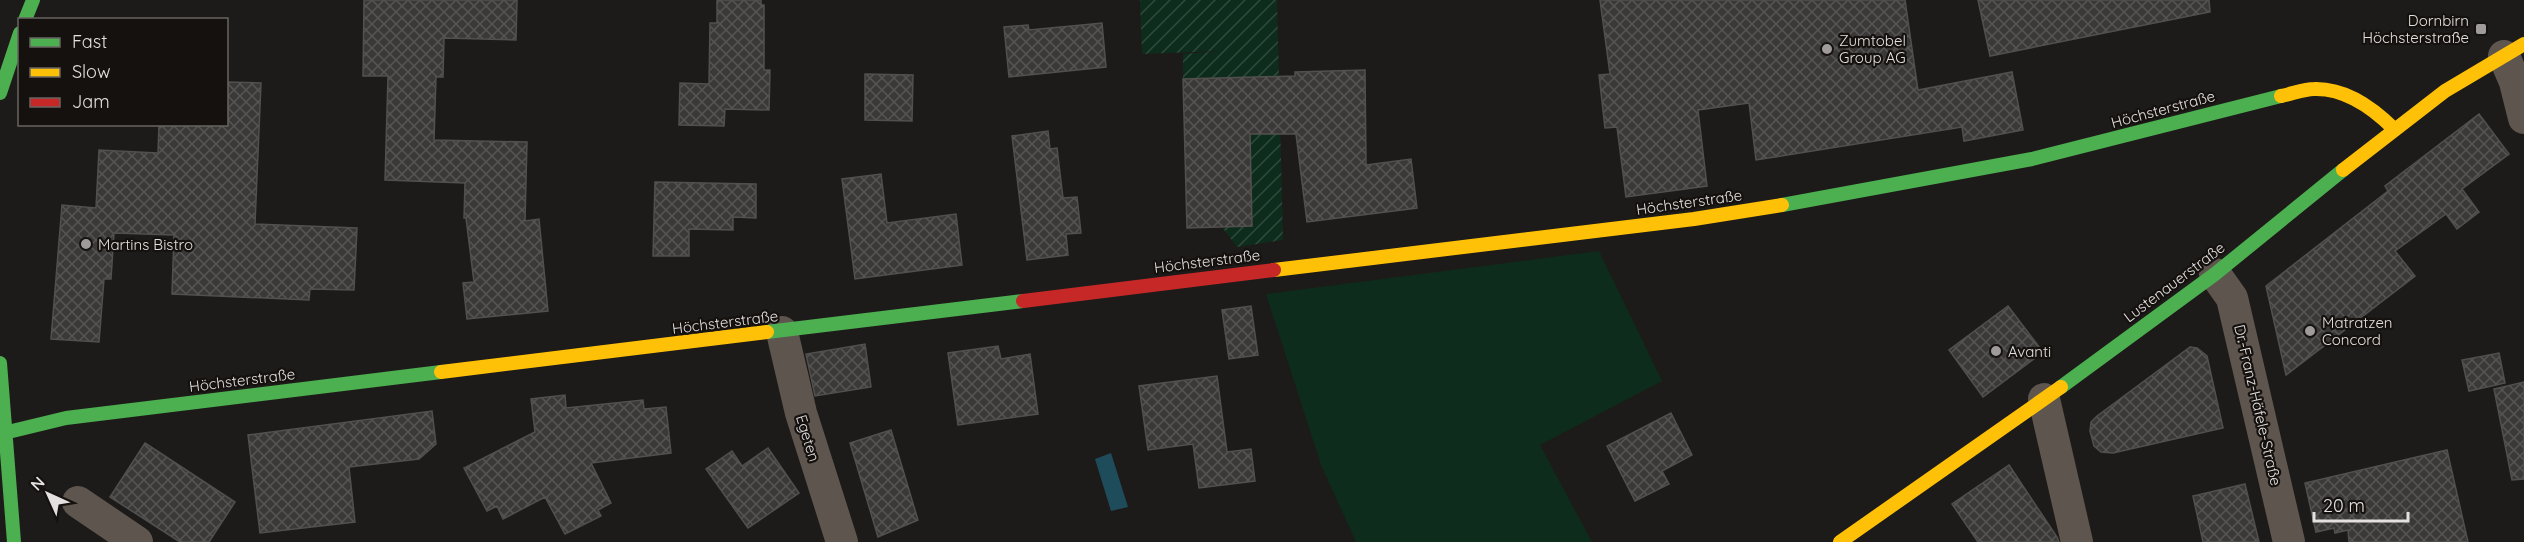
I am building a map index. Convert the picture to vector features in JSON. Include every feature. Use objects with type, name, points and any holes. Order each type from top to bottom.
[{"type":"main road","points":[[26,18],[33,0]]},
{"type":"main road","points":[[0,93],[18,39]]},
{"type":"main road","name":"Lustenauerstraße","points":[[1840,542],[2044,399],[2215,274],[2394,129],[2445,91],[2514,50]]},
{"type":"main road","name":"Höchsterstraße","points":[[2,434],[66,418],[1694,219],[1824,199],[2082,148],[2314,89],[2337,91],[2367,104],[2394,129]]},
{"type":"main road","points":[[0,363],[2,434],[14,542]]},
{"type":"street","points":[[2514,50],[2515,82],[2524,118]]},
{"type":"street","name":"Dr.-Franz-Häfele-Straße","points":[[2215,274],[2232,298],[2289,542]]},
{"type":"street","name":"Egeten","points":[[782,332],[800,409],[842,542]]},
{"type":"street","points":[[2044,399],[2077,542]]},
{"type":"street","points":[[78,502],[136,542]]},
{"type":"green space","points":[[1140,0],[1277,0],[1283,240],[1237,247],[1222,227],[1252,226],[1248,78],[1183,79],[1183,54],[1223,51],[1142,54]]},
{"type":"green space","points":[[1599,251],[1662,381],[1540,445],[1592,542],[1356,542],[1321,465],[1266,294]]},
{"type":"water","points":[[1111,453],[1128,507],[1111,511],[1095,459]]},
{"type":"building","points":[[364,0],[517,0],[516,40],[444,38],[443,77],[436,77],[434,140],[527,142],[525,221],[539,219],[548,311],[467,319],[463,283],[474,282],[466,218],[464,218],[465,183],[385,180],[388,76],[363,76]]},
{"type":"building","points":[[717,0],[761,0],[761,5],[764,5],[764,70],[770,70],[769,110],[725,109],[724,126],[679,125],[680,83],[709,84],[710,23],[717,23]]},
{"type":"building","points":[[1600,0],[1905,0],[1918,90],[2012,72],[2023,130],[1964,141],[1962,127],[1756,160],[1749,103],[1698,110],[1707,186],[1626,197],[1617,127],[1605,128],[1599,75],[1610,74]]},
{"type":"building","points":[[1978,0],[2209,0],[2210,12],[1990,56]]},
{"type":"building","points":[[1102,23],[1106,67],[1009,77],[1004,27],[1028,25],[1029,30]]},
{"type":"building","points":[[1365,70],[1366,165],[1411,159],[1417,208],[1307,222],[1296,134],[1250,134],[1252,226],[1187,228],[1183,79],[1295,76],[1295,72]]},
{"type":"building","points":[[865,74],[913,75],[912,121],[865,120]]},
{"type":"building","points":[[228,82],[261,83],[255,224],[357,228],[354,290],[310,289],[309,300],[172,294],[174,235],[114,233],[111,279],[104,279],[99,342],[51,339],[62,205],[96,208],[99,150],[158,153],[159,126],[228,126]]},
{"type":"building","points":[[2479,114],[2509,154],[2462,189],[2479,212],[2457,229],[2446,214],[2395,251],[2415,276],[2286,375],[2266,286],[2388,191],[2385,186]]},
{"type":"building","points":[[1048,131],[1050,149],[1057,148],[1063,198],[1077,197],[1081,233],[1066,234],[1068,255],[1027,260],[1012,136]]},
{"type":"building","points":[[881,174],[887,223],[956,214],[962,265],[855,279],[842,179]]},
{"type":"building","points":[[655,182],[756,184],[756,218],[733,217],[733,230],[689,229],[689,256],[653,256]]},
{"type":"building","points":[[1251,306],[1258,355],[1229,359],[1222,310]]},
{"type":"building","name":"Avanti","points":[[2008,306],[2043,352],[1983,397],[1949,350]]},
{"type":"building","points":[[865,344],[871,387],[815,396],[806,354]]},
{"type":"building","points":[[998,346],[1001,359],[1030,354],[1038,414],[958,425],[948,353]]},
{"type":"building","points":[[2190,347],[2197,348],[2207,356],[2223,428],[2113,453],[2101,452],[2094,446],[2090,431],[2091,422]]},
{"type":"building","points":[[2499,353],[2505,383],[2469,391],[2462,360]]},
{"type":"building","points":[[1217,376],[1227,452],[1251,449],[1255,481],[1199,488],[1193,444],[1148,450],[1139,386]]},
{"type":"building","points":[[2524,382],[2524,479],[2512,480],[2494,389]]},
{"type":"building","points":[[565,395],[566,408],[643,400],[644,409],[666,407],[671,453],[591,463],[611,503],[598,510],[601,516],[565,534],[545,497],[503,519],[497,506],[487,511],[464,468],[535,432],[531,399]]},
{"type":"building","points":[[432,411],[436,444],[419,459],[349,467],[355,522],[260,533],[248,435]]},
{"type":"building","points":[[1671,413],[1692,455],[1662,471],[1669,484],[1635,501],[1607,446]]},
{"type":"building","points":[[891,430],[918,520],[878,537],[850,443]]},
{"type":"building","points":[[145,443],[235,502],[209,542],[180,542],[110,497]]},
{"type":"building","points":[[768,448],[799,493],[748,528],[706,469],[732,451],[742,466]]},
{"type":"building","points":[[2447,450],[2468,542],[2349,542],[2348,530],[2335,533],[2334,528],[2316,532],[2305,483]]},
{"type":"building","points":[[2009,465],[2059,542],[1978,542],[1952,504]]},
{"type":"building","points":[[2245,484],[2259,542],[2203,542],[2193,496]]},
{"type":"traffic: fast","points":[[26,18],[33,0]]},
{"type":"traffic: fast","points":[[0,93],[18,39]]},
{"type":"traffic: fast","points":[[1782,205],[2032,159],[2281,96]]},
{"type":"traffic: fast","points":[[2061,387],[2215,274],[2343,170]]},
{"type":"traffic: fast","points":[[767,332],[1023,301]]},
{"type":"traffic: fast","points":[[0,363],[14,542]]},
{"type":"traffic: fast","points":[[0,434],[66,418],[441,372]]},
{"type":"traffic: slow","points":[[2343,170],[2445,91],[2524,44]]},
{"type":"traffic: slow","points":[[2281,96],[2310,89],[2337,92],[2368,107],[2394,129]]},
{"type":"traffic: slow","points":[[1274,270],[1694,219],[1782,205]]},
{"type":"traffic: slow","points":[[441,372],[767,332]]},
{"type":"traffic: slow","points":[[1840,542],[2061,387]]},
{"type":"traffic: jam","points":[[1023,301],[1274,270]]},
{"type":"place","name":"Dornbirn Höchsterstraße","points":[[2481,29]]},
{"type":"place","name":"Zumtobel Group AG","points":[[1827,49]]},
{"type":"place","name":"Martins Bistro","points":[[86,244]]},
{"type":"place","name":"Matratzen Concord","points":[[2310,331]]},
{"type":"place","name":"Avanti","points":[[1996,351]]}]
